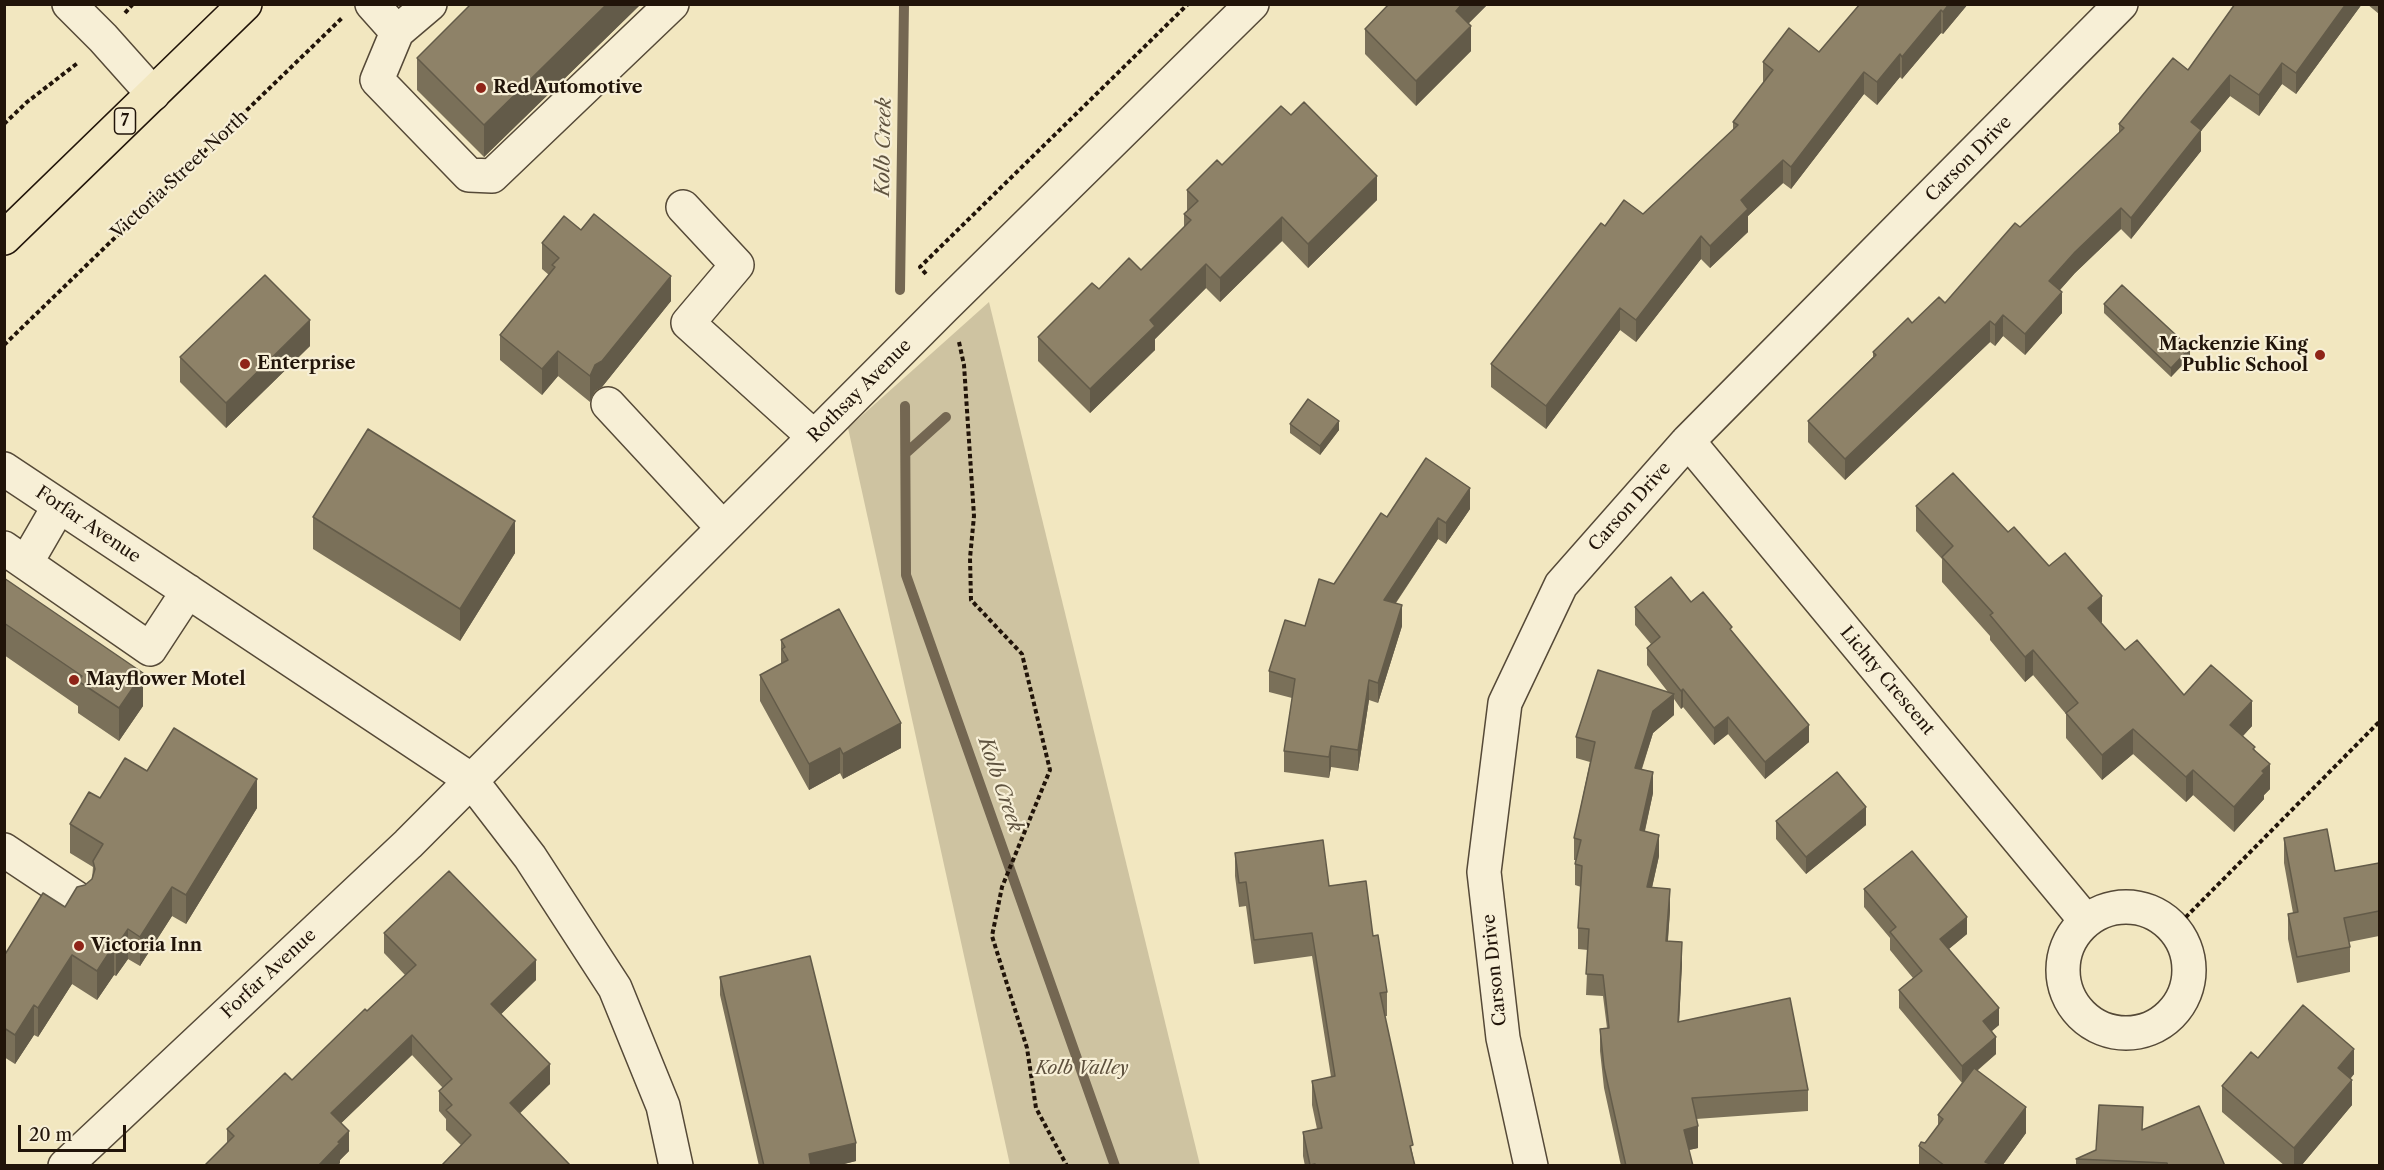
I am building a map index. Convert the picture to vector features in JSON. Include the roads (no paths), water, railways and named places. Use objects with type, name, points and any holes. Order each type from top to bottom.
[{"type":"main road","name":"7","points":[[4,238],[245,4]]},
{"type":"street","points":[[69,4],[153,94]]},
{"type":"street","points":[[430,4],[398,32],[377,80],[469,175],[492,176],[672,4]]},
{"type":"street","name":"Rothsay Avenue","points":[[471,779],[1252,4]]},
{"type":"street","name":"Carson Drive","points":[[1531,1166],[1503,1038],[1484,872],[1505,703],[1561,585],[1689,441],[2121,4]]},
{"type":"street","points":[[360,8],[398,32]]},
{"type":"street","points":[[683,207],[737,265],[688,323],[814,437]]},
{"type":"street","points":[[608,404],[723,528]]},
{"type":"street","name":"Lichty Crescent","points":[[1689,441],[2086,921]]},
{"type":"street","name":"Forfar Avenue","points":[[4,469],[471,779],[530,857],[615,988],[663,1106],[676,1166]]},
{"type":"street","points":[[59,506],[15,556],[150,649],[188,591]]},
{"type":"street","name":"Forfar Avenue","points":[[65,1166],[408,844],[471,779]]},
{"type":"street","points":[[4,850],[76,898]]},
{"type":"street","points":[[2132,906],[2155,913],[2175,928],[2187,949],[2190,974],[2183,999],[2166,1019],[2142,1031],[2115,1033],[2093,1024],[2075,1008],[2065,986],[2063,962],[2070,939],[2086,921],[2107,909],[2132,906]]},
{"type":"waterway","name":"Kolb Creek","points":[[900,290],[904,4]]},
{"type":"waterway","name":"Kolb Creek","points":[[905,406],[906,575],[1115,1166]]},
{"type":"waterway","points":[[906,453],[946,417]]},
{"type":"place","name":"Red Automotive","points":[[481,88]]},
{"type":"place","name":"Mackenzie King Public School","points":[[2320,355]]},
{"type":"place","name":"Enterprise","points":[[245,364]]},
{"type":"place","name":"Mayflower Motel","points":[[74,680]]},
{"type":"place","name":"Victoria Inn","points":[[79,946]]},
{"type":"park label","name":"Kolb Valley","points":[[1082,1069]]}]
